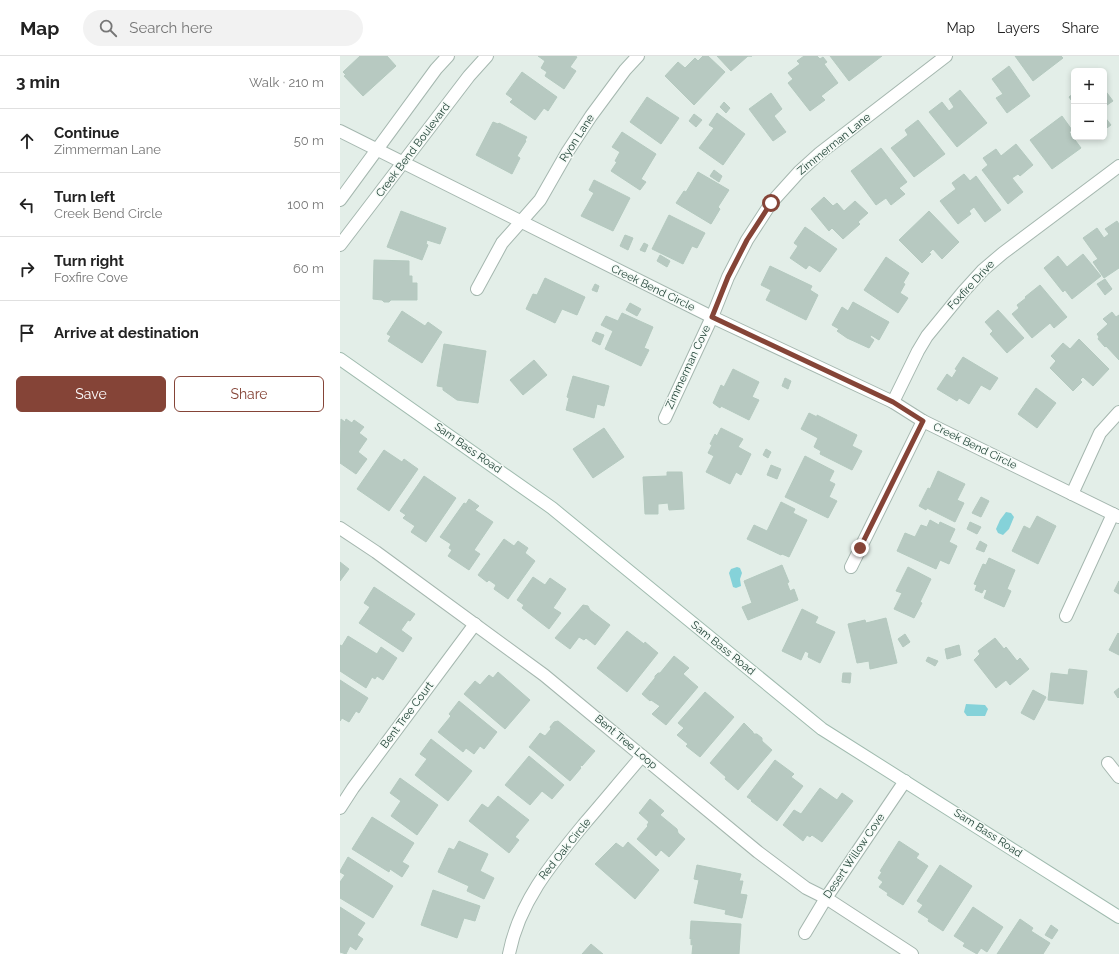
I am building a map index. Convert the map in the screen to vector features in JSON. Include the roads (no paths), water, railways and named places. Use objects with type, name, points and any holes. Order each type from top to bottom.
[{"type":"street","points":[[340,200],[436,69],[448,56]]},
{"type":"street","name":"Creek Bend Boulevard","points":[[340,244],[469,76],[487,56]]},
{"type":"street","name":"Ryon Lane","points":[[477,289],[502,242],[540,200],[568,151],[591,116],[638,56]]},
{"type":"street","name":"Zimmerman Lane","points":[[712,317],[728,277],[747,240],[780,192],[820,153],[946,56]]},
{"type":"street","name":"Creek Bend Circle","points":[[340,131],[712,317],[893,402],[923,421],[1116,515]]},
{"type":"street","name":"Foxfire Drive","points":[[893,402],[926,336],[983,270],[1003,253],[1119,166]]},
{"type":"street","name":"Zimmerman Cove","points":[[665,418],[712,317]]},
{"type":"street","name":"Sam Bass Road","points":[[340,359],[552,508],[822,729],[905,780],[1119,917]]},
{"type":"street","points":[[1072,494],[1100,433],[1119,412]]},
{"type":"street","points":[[851,566],[923,421]]},
{"type":"street","points":[[1066,616],[1116,515]]},
{"type":"street","name":"Bent Tree Loop","points":[[340,528],[376,552],[544,674],[758,852],[806,888],[826,898],[912,954]]},
{"type":"street","name":"Bent Tree Court","points":[[340,808],[353,788],[475,624]]},
{"type":"street","name":"Red Oak Circle","points":[[509,954],[521,915],[537,883],[553,861],[642,756]]},
{"type":"street","points":[[1108,763],[1119,777]]},
{"type":"street","name":"Desert Willow Cove","points":[[805,933],[826,898],[905,780]]},
{"type":"water","points":[[1006,512],[1011,513],[1014,517],[1009,529],[1003,535],[998,533],[996,529]]},
{"type":"water","points":[[737,567],[740,568],[742,573],[740,579],[741,586],[736,588],[733,587],[729,573],[731,569]]},
{"type":"water","points":[[966,704],[985,705],[988,709],[985,716],[967,716],[964,712]]}]
